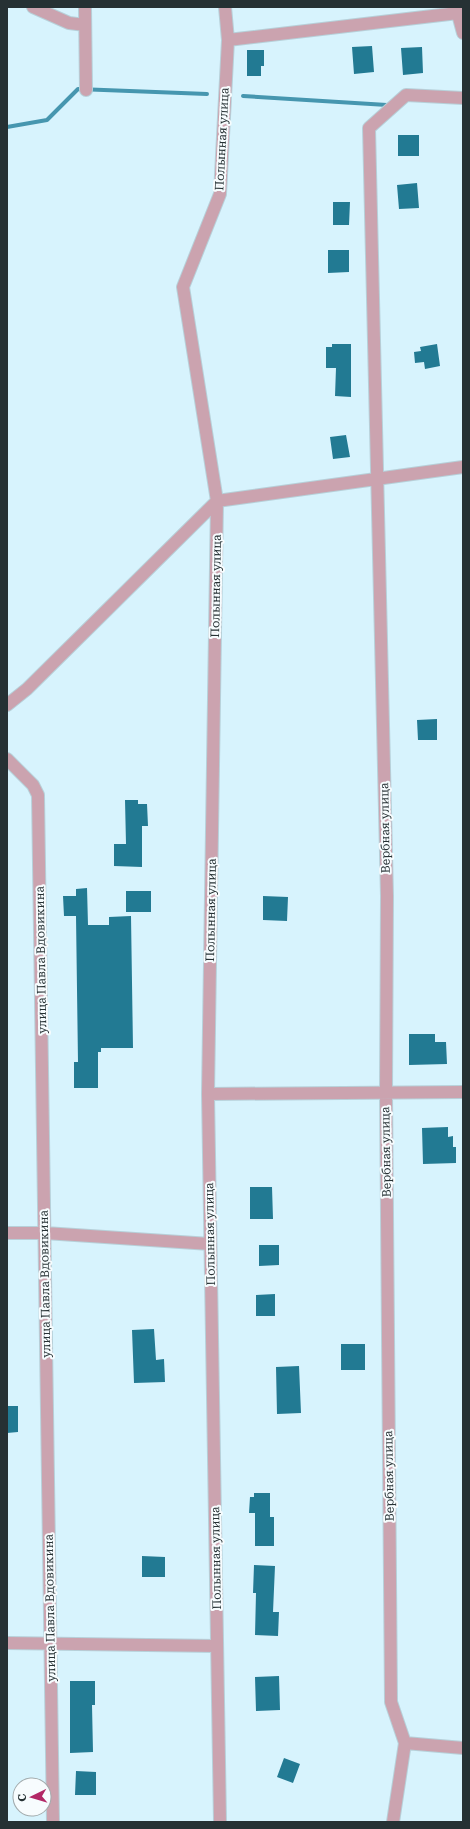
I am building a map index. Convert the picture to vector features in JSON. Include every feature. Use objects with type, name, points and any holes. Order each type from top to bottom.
[{"type":"street","points":[[33,7],[69,23],[85,25]]},
{"type":"street","points":[[85,7],[86,90]]},
{"type":"street","name":"Полынная улица","points":[[220,1822],[208,1094],[217,502],[183,287],[220,194],[228,40],[225,7]]},
{"type":"street","points":[[228,40],[457,10],[463,33]]},
{"type":"street","name":"Вербная улица","points":[[393,1822],[405,1744],[391,1702],[386,1092],[387,896],[369,128],[406,95],[463,98]]},
{"type":"street","points":[[7,706],[27,690],[217,502],[463,467]]},
{"type":"street","name":"улица Павла Вдовикина","points":[[7,759],[33,786],[38,795],[53,1822]]},
{"type":"street","points":[[208,1094],[463,1092]]},
{"type":"street","points":[[7,1233],[45,1232],[210,1244]]},
{"type":"street","points":[[7,1643],[217,1646]]},
{"type":"street","points":[[405,1744],[463,1748]]},
{"type":"building","points":[[372,46],[374,72],[354,74],[352,47]]},
{"type":"building","points":[[422,47],[423,73],[403,75],[401,48]]},
{"type":"building","points":[[247,50],[264,50],[264,66],[261,66],[261,76],[247,76]]},
{"type":"building","points":[[398,135],[419,135],[419,156],[398,156]]},
{"type":"building","points":[[417,183],[419,208],[399,209],[397,185]]},
{"type":"building","points":[[333,202],[350,202],[349,225],[333,225]]},
{"type":"building","points":[[328,250],[349,250],[349,272],[328,273]]},
{"type":"building","points":[[332,344],[351,344],[351,397],[335,396],[336,368],[326,368],[326,347],[332,347]]},
{"type":"building","points":[[437,344],[440,366],[425,369],[424,362],[415,363],[414,352],[421,351],[420,347]]},
{"type":"building","points":[[346,435],[350,457],[333,459],[330,437]]},
{"type":"building","points":[[437,719],[437,740],[418,740],[417,720]]},
{"type":"building","points":[[125,800],[138,800],[138,804],[147,804],[148,826],[142,826],[142,867],[114,866],[114,844],[126,844]]},
{"type":"building","points":[[87,888],[88,925],[109,925],[109,917],[131,916],[133,1048],[101,1048],[101,1052],[98,1052],[98,1088],[74,1088],[74,1062],[78,1062],[76,916],[64,916],[63,896],[76,896],[76,889]]},
{"type":"building","points":[[126,891],[151,891],[151,912],[126,912]]},
{"type":"building","points":[[263,896],[288,897],[287,921],[263,920]]},
{"type":"building","points":[[409,1034],[435,1034],[435,1042],[446,1042],[447,1064],[409,1065]]},
{"type":"building","points":[[448,1127],[448,1137],[453,1136],[453,1147],[456,1147],[456,1163],[423,1164],[422,1128]]},
{"type":"building","points":[[250,1187],[272,1187],[273,1219],[250,1219]]},
{"type":"building","points":[[259,1245],[279,1245],[279,1265],[259,1266]]},
{"type":"building","points":[[275,1294],[275,1316],[256,1316],[256,1295]]},
{"type":"building","points":[[154,1329],[156,1360],[164,1359],[165,1382],[134,1383],[132,1330]]},
{"type":"building","points":[[341,1344],[365,1344],[365,1370],[341,1370]]},
{"type":"building","points":[[299,1366],[301,1413],[277,1414],[276,1367]]},
{"type":"building","points":[[7,1406],[18,1406],[18,1432],[7,1433]]},
{"type":"building","points":[[254,1493],[270,1493],[270,1517],[274,1517],[274,1546],[255,1546],[255,1513],[249,1513],[250,1497],[254,1497]]},
{"type":"building","points":[[142,1556],[165,1557],[165,1577],[142,1577]]},
{"type":"building","points":[[254,1565],[275,1566],[273,1612],[279,1612],[278,1636],[255,1635],[256,1593],[253,1593]]},
{"type":"building","points":[[279,1676],[280,1710],[256,1711],[255,1677]]},
{"type":"building","points":[[70,1681],[95,1681],[95,1705],[92,1705],[93,1752],[70,1753]]},
{"type":"building","points":[[284,1758],[300,1764],[293,1783],[277,1777]]},
{"type":"building","points":[[76,1771],[96,1772],[96,1795],[75,1795]]},
{"type":"waterway","points":[[7,127],[47,120],[78,89],[207,94]]},
{"type":"waterway","points":[[243,96],[387,105]]}]
